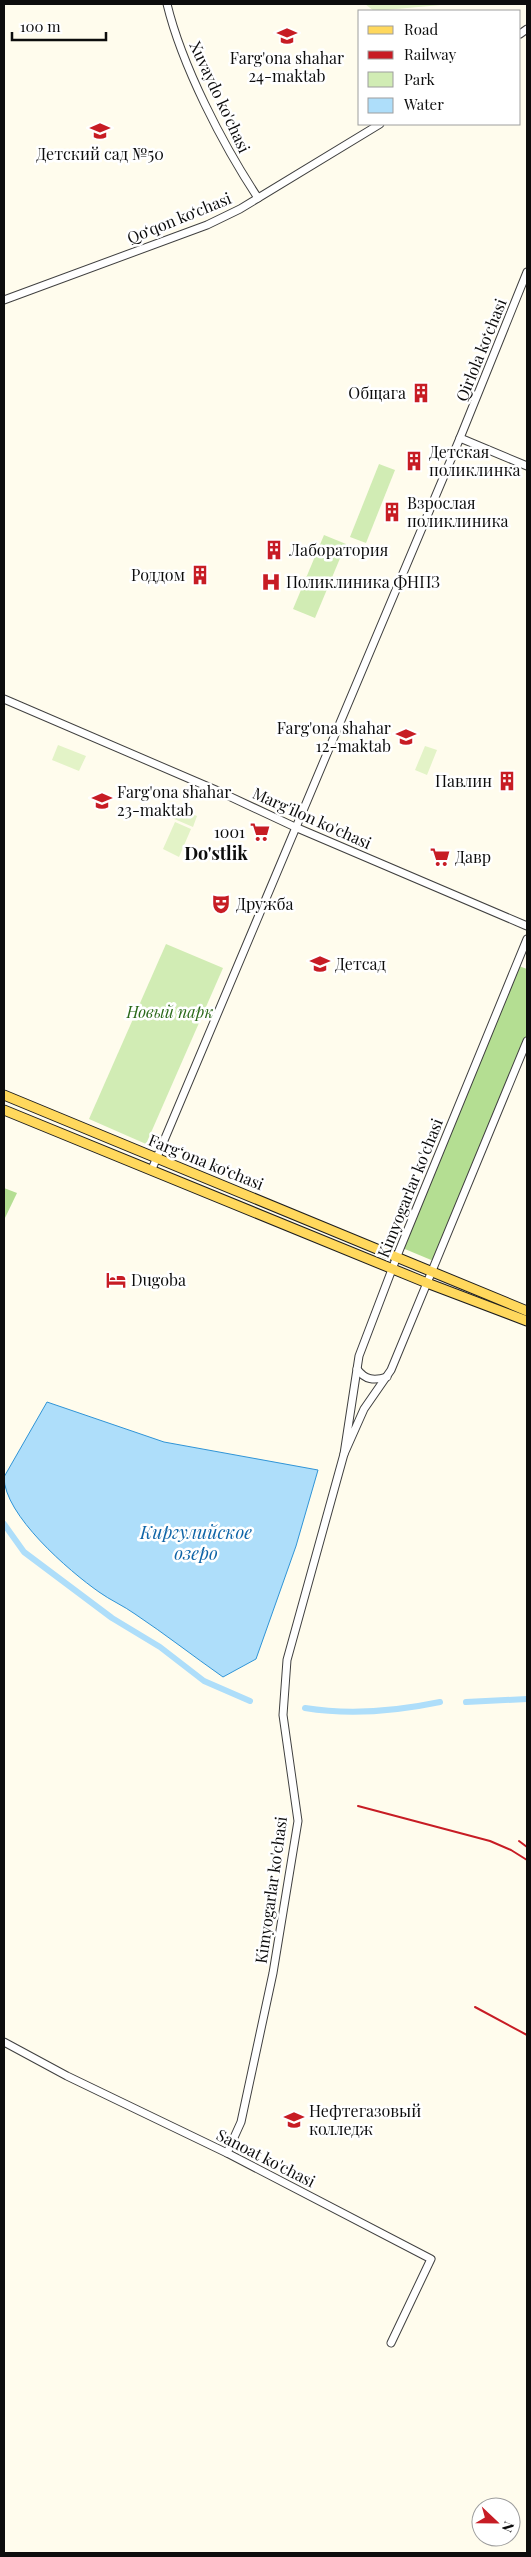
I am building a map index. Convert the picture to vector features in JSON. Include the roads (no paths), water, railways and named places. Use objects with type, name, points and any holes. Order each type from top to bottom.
[{"type":"main road","name":"Fargʻona koʻchasi","points":[[4,1095],[527,1311]]},
{"type":"main road","name":"Fargʻona koʻchasi","points":[[4,1110],[427,1283],[527,1321]]},
{"type":"street","name":"Xuvaydo ko'chasi","points":[[167,4],[172,25],[193,76],[237,167],[258,198]]},
{"type":"street","name":"Qoʻqon koʻchasi","points":[[4,300],[207,225],[258,198],[378,125]]},
{"type":"street","name":"Qirlola koʻchasi","points":[[152,1169],[460,438],[527,272]]},
{"type":"street","points":[[460,438],[527,466]]},
{"type":"street","name":"Marg'ilon ko'chasi","points":[[4,699],[218,791],[296,828],[527,926]]},
{"type":"street","name":"Kimyogarlar ko'chasi","points":[[227,2152],[242,2122],[273,1972],[298,1821],[283,1715],[287,1660],[344,1454],[359,1356],[396,1258],[527,939]]},
{"type":"street","name":"Kimyogarlar ko'chasi","points":[[344,1454],[364,1409],[388,1376],[527,1041]]},
{"type":"street","points":[[357,1369],[361,1375],[371,1380],[388,1376]]},
{"type":"street","name":"Sanoat ko'chasi","points":[[4,2042],[67,2076],[227,2152],[432,2259],[392,2343]]},
{"type":"water","name":"Киргулийское озеро","points":[[47,1402],[164,1442],[318,1470],[296,1546],[256,1659],[223,1677],[131,1611],[86,1583],[40,1541],[26,1525],[7,1492],[4,1477]]},
{"type":"waterway","points":[[4,1524],[24,1552],[112,1618],[160,1647],[204,1681],[250,1701]]},
{"type":"waterway","points":[[466,1702],[527,1699]]},
{"type":"waterway","points":[[305,1708],[355,1712],[407,1708],[440,1702]]},
{"type":"railway","points":[[358,1806],[490,1841],[511,1850],[527,1860]]},
{"type":"railway","points":[[519,1841],[527,1847]]},
{"type":"railway","points":[[475,2007],[527,2035]]},
{"type":"place","name":"Farg'ona shahar 24-maktab","points":[[287,36]]},
{"type":"place","name":"Детский сад №50","points":[[100,131]]},
{"type":"place","name":"Общага","points":[[421,393]]},
{"type":"place","name":"Детская поликлинка","points":[[414,461]]},
{"type":"place","name":"Взрослая поликлиника","points":[[392,512]]},
{"type":"place","name":"Лаборатория","points":[[274,550]]},
{"type":"place","name":"Роддом","points":[[200,575]]},
{"type":"place","name":"Поликлиника ФНПЗ","points":[[271,582]]},
{"type":"place","name":"Farg'ona shahar 12-maktab","points":[[406,737]]},
{"type":"place","name":"Павлин","points":[[507,781]]},
{"type":"place","name":"Farg'ona shahar 23-maktab","points":[[102,801]]},
{"type":"place","name":"1001","points":[[260,832]]},
{"type":"place","name":"Давр","points":[[440,857]]},
{"type":"place","name":"Дружба","points":[[221,904]]},
{"type":"place","name":"Детсад","points":[[320,964]]},
{"type":"place","name":"Dugoba","points":[[116,1280]]},
{"type":"place","name":"Нефтегазовый колледж","points":[[294,2120]]},
{"type":"district","name":"Do'stlik","points":[[216,854]]},
{"type":"park label","name":"Новый парк","points":[[170,1012]]}]
